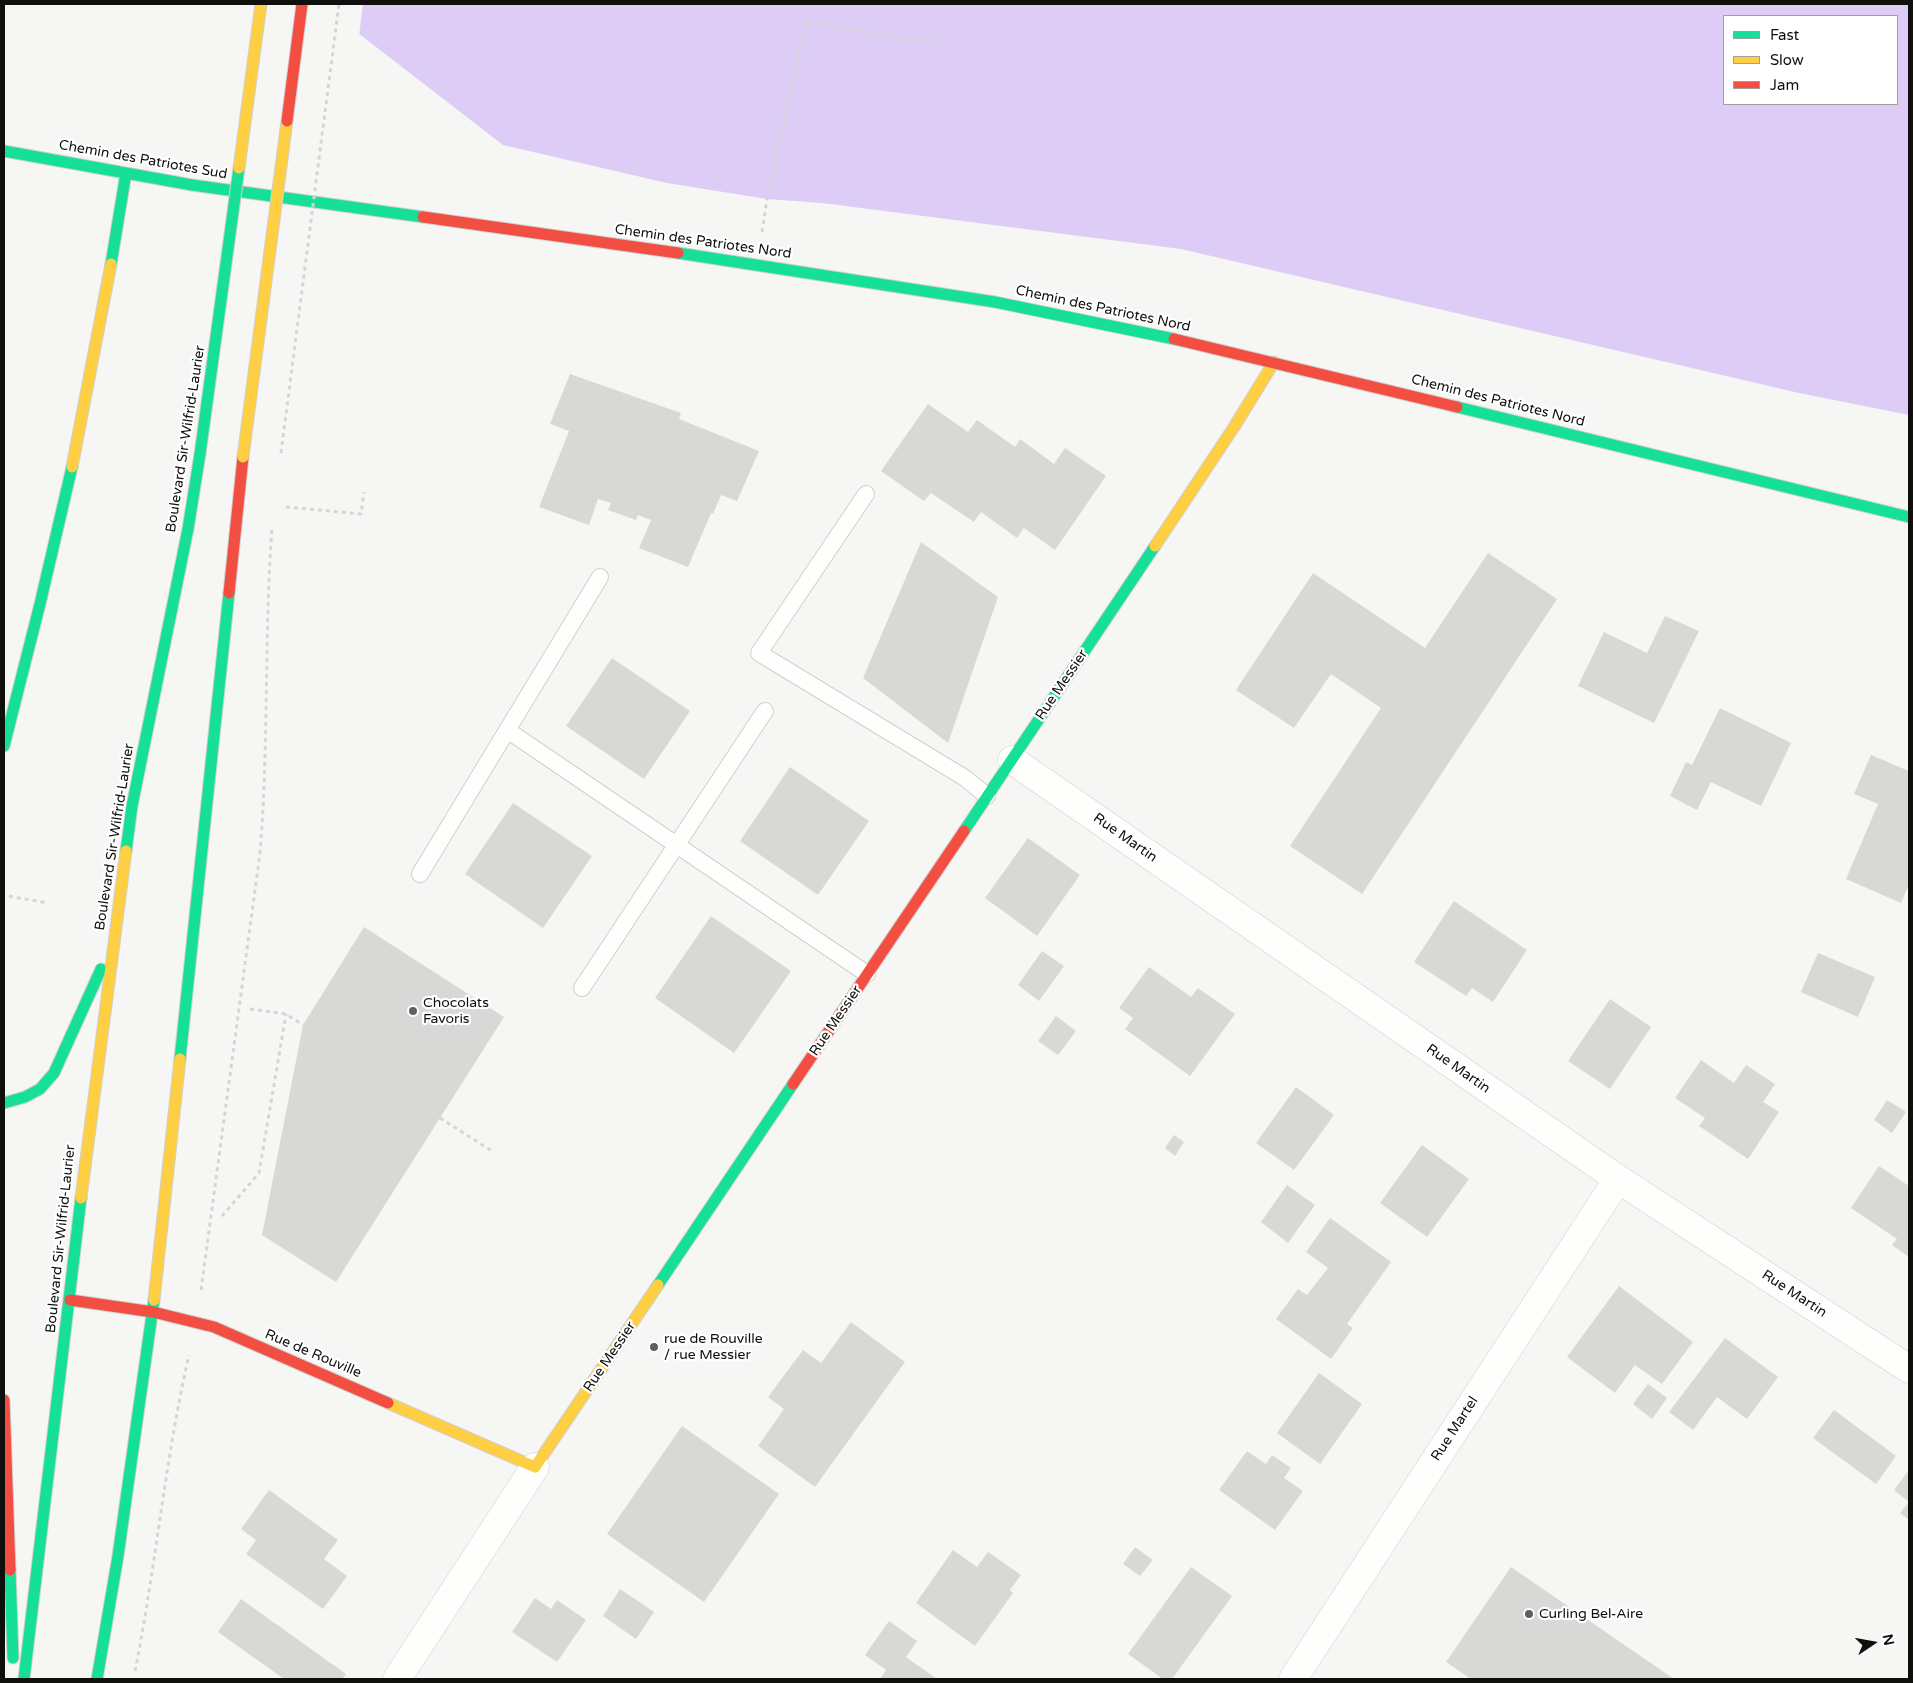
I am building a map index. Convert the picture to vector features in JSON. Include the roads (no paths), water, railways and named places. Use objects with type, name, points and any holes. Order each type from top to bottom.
[{"type":"main road","name":"Boulevard Sir-Wilfrid-Laurier","points":[[24,1679],[112,945],[132,806],[188,529],[200,454],[261,4]]},
{"type":"main road","points":[[97,1679],[118,1556],[153,1312],[243,457],[302,4]]},
{"type":"main road","name":"Chemin des Patriotes Sud","points":[[4,151],[126,174],[277,197]]},
{"type":"main road","points":[[4,746],[67,486],[95,359],[126,174]]},
{"type":"main road","name":"Chemin des Patriotes Nord","points":[[277,197],[757,264],[995,302],[1147,332],[1274,362],[1909,518]]},
{"type":"main road","name":"Rue Messier","points":[[534,1467],[1012,760],[1234,427],[1274,362]]},
{"type":"main road","points":[[4,1103],[26,1097],[40,1089],[54,1074],[112,945]]},
{"type":"main road","name":"Rue de Rouville","points":[[70,1300],[153,1312],[214,1327],[534,1467]]},
{"type":"main road","points":[[4,1400],[9,1506],[13,1679]]},
{"type":"street","name":"Rue Martin","points":[[1012,760],[1618,1179],[1909,1369]]},
{"type":"street","name":"Rue Martel","points":[[1293,1679],[1618,1179]]},
{"type":"street","name":"Rue Messier","points":[[397,1679],[534,1467]]},
{"type":"lane","points":[[866,494],[759,653],[965,778],[987,796]]},
{"type":"lane","points":[[420,874],[600,577]]},
{"type":"lane","points":[[582,988],[765,711]]},
{"type":"lane","points":[[507,730],[867,974]]},
{"type":"place","name":"Chocolats Favoris","points":[[413,1011]]},
{"type":"place","name":"rue de Rouville / rue Messier","points":[[654,1347]]},
{"type":"place","name":"Curling Bel-Aire","points":[[1529,1614]]}]
